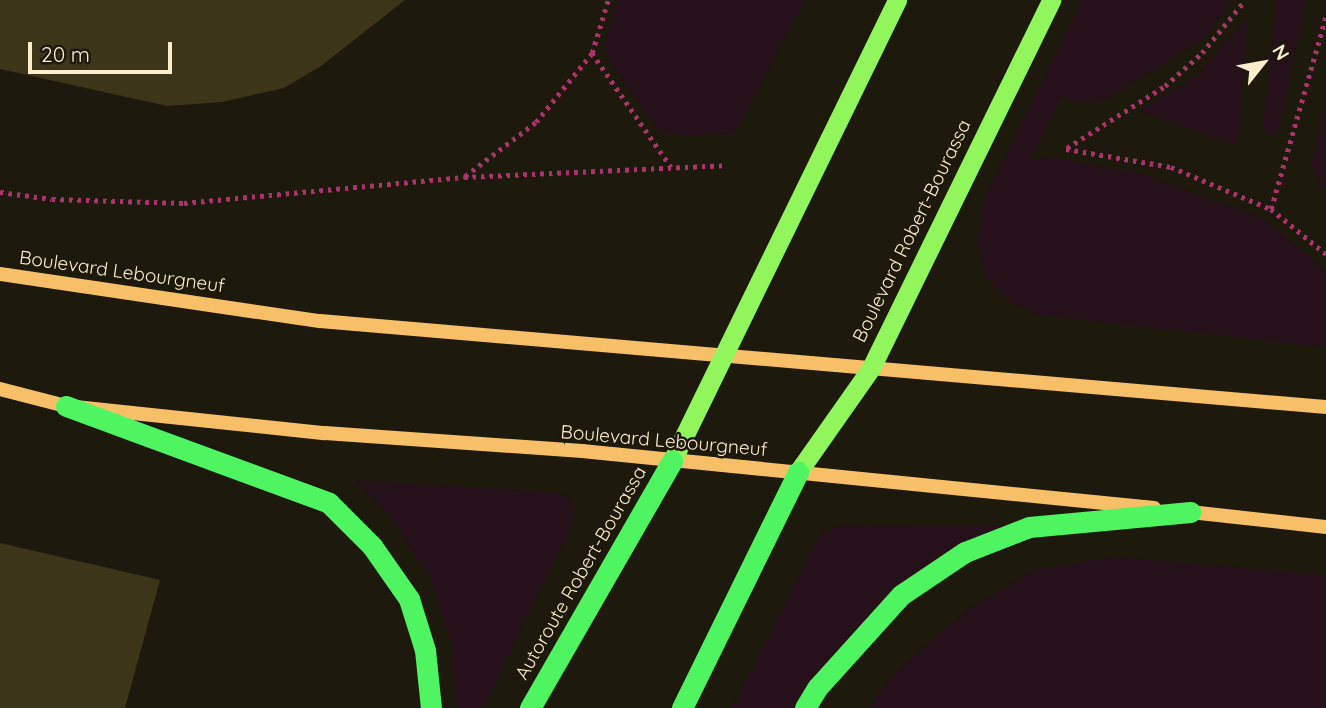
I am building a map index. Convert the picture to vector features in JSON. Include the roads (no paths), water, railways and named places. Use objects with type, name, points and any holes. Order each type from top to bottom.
[{"type":"highway","points":[[672,461],[720,354],[897,0]]},
{"type":"highway","name":"Boulevard Robert-Bourassa","points":[[798,472],[871,368],[1051,0]]},
{"type":"highway","points":[[66,406],[330,503],[372,546],[409,599],[425,650],[431,708]]},
{"type":"highway","name":"Autoroute Robert-Bourassa","points":[[530,708],[672,461]]},
{"type":"highway","points":[[682,708],[798,472]]},
{"type":"highway","points":[[805,708],[817,688],[901,595],[965,552],[1029,527],[1190,512]]},
{"type":"main road","name":"Boulevard Lebourgneuf","points":[[0,274],[320,321],[1326,407]]},
{"type":"main road","name":"Boulevard Lebourgneuf","points":[[0,389],[66,406],[325,433],[798,472],[1326,527]]}]
